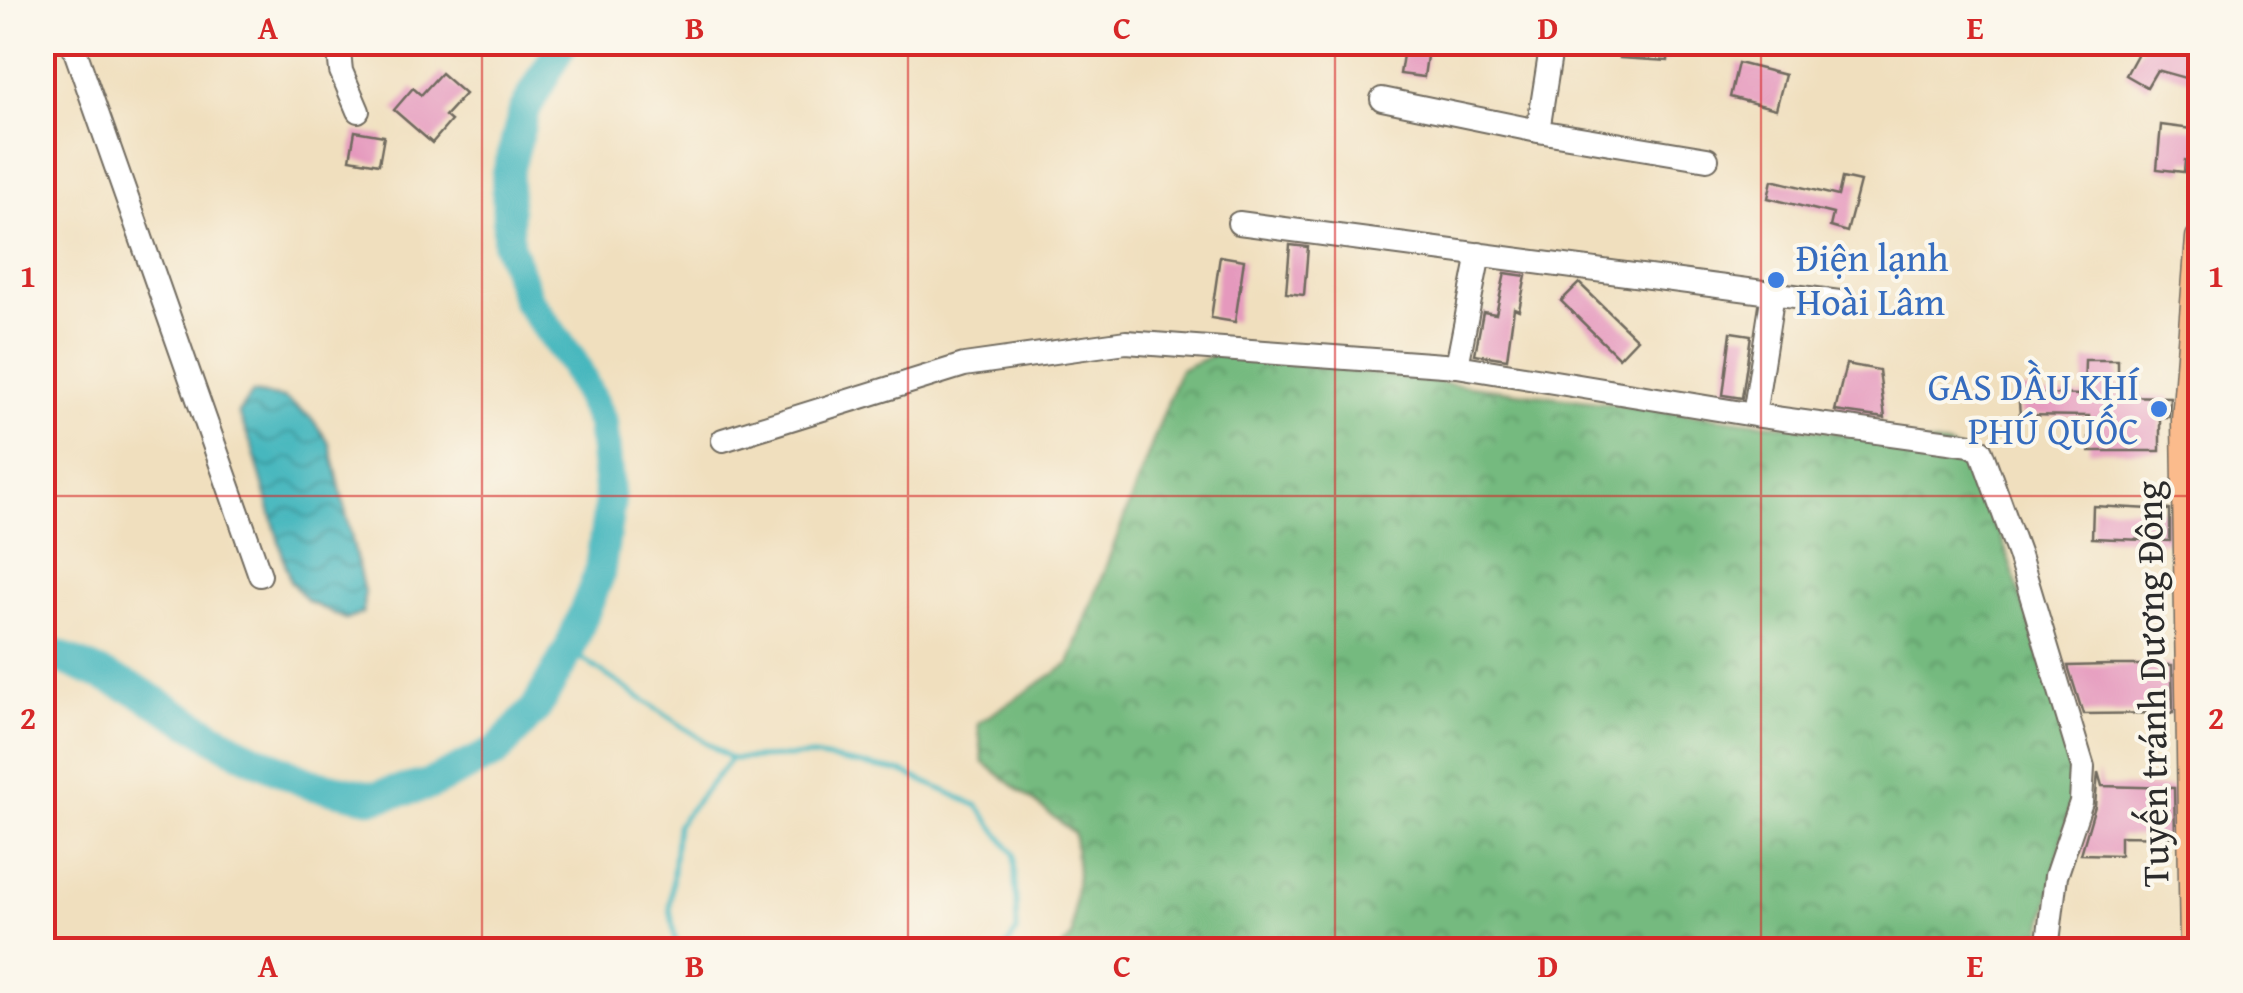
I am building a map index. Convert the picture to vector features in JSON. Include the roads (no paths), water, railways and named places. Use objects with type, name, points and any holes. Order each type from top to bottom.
[{"type":"main road","name":"Tuyến tránh Dương Đông","points":[[2194,950],[2186,420],[2200,238]]},
{"type":"street","points":[[72,42],[260,575]]},
{"type":"street","points":[[338,42],[341,71],[358,110]]},
{"type":"street","points":[[1538,131],[1552,42]]},
{"type":"street","points":[[1382,99],[1538,131],[1706,159]]},
{"type":"street","points":[[1240,224],[1846,303]]},
{"type":"street","points":[[1457,366],[1479,254]]},
{"type":"street","points":[[1754,414],[1773,293]]},
{"type":"street","points":[[723,440],[964,364],[1126,342],[1457,366],[1971,445],[1980,450],[2019,555],[2083,768],[2081,802],[2056,876],[2048,950]]},
{"type":"water","points":[[252,393],[284,398],[310,416],[330,444],[364,592],[363,613],[347,620],[307,601],[290,581],[252,446],[238,413]]},
{"type":"waterway","points":[[42,649],[138,691],[233,748],[310,784],[373,797],[428,785],[496,752],[536,708],[569,650],[599,575],[610,501],[602,423],[573,363],[528,301],[508,244],[507,176],[524,111],[563,42]]},
{"type":"waterway","points":[[569,650],[731,759],[814,756],[903,772],[978,806],[1014,854],[1017,931],[1004,950]]},
{"type":"waterway","points":[[677,950],[670,908],[677,825],[731,759]]},
{"type":"place","name":"Điện lạnh Hoài Lâm","points":[[1776,280]]},
{"type":"place","name":"GAS DẦU KHÍ PHÚ QUỐC","points":[[2159,409]]}]
